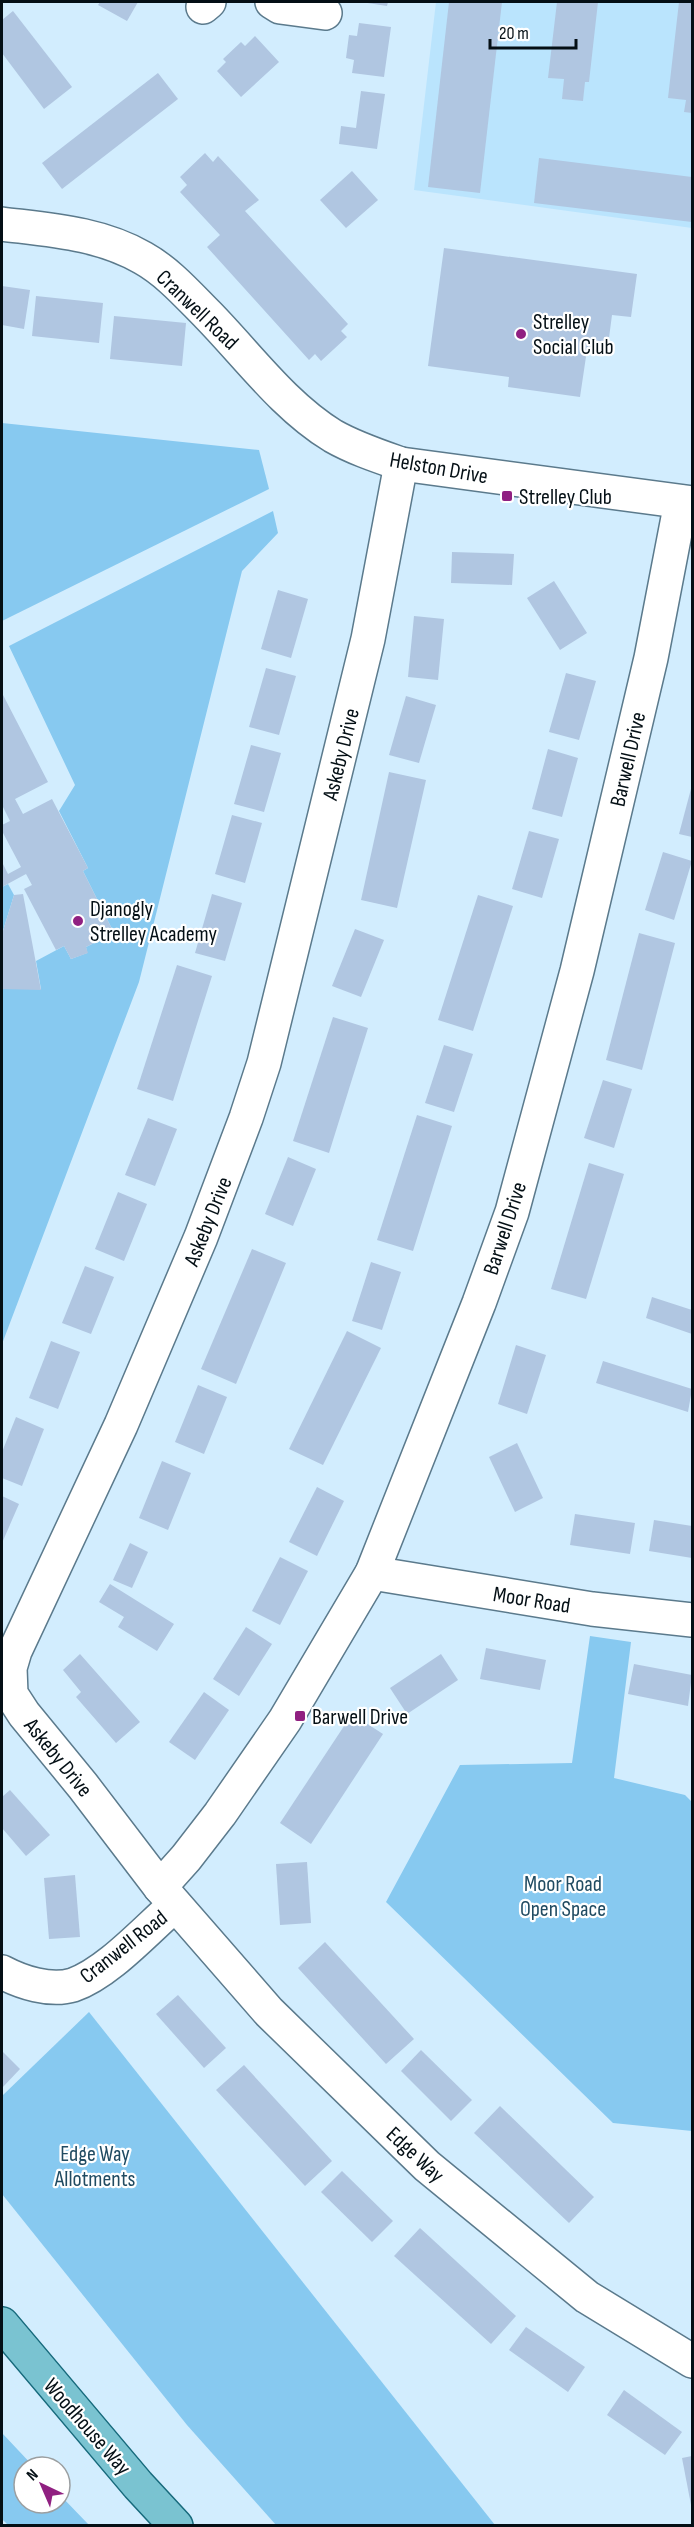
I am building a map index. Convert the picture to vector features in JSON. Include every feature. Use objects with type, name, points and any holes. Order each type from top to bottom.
[{"type":"main road","name":"Woodhouse Way","points":[[5,2335],[176,2526]]},
{"type":"street","points":[[272,2],[280,7],[325,14]]},
{"type":"street","name":"Cranwell Road","points":[[2,224],[79,234],[113,244],[144,258],[169,276],[266,378],[307,416],[333,435]]},
{"type":"street","name":"Helston Drive","points":[[333,435],[369,453],[401,464],[687,502]]},
{"type":"street","name":"Askeby Drive","points":[[167,1896],[83,1786],[24,1714],[11,1694],[10,1668],[41,1593],[121,1425],[188,1269],[250,1107],[264,1063],[368,639],[401,464]]},
{"type":"street","name":"Barwell Drive","points":[[167,1896],[186,1858],[220,1814],[285,1720],[372,1573],[411,1478],[512,1212],[577,971],[687,502]]},
{"type":"street","name":"Moor Road","points":[[372,1573],[592,1609],[693,1620]]},
{"type":"street","name":"Cranwell Road","points":[[2,1972],[23,1982],[71,1986],[91,1977],[167,1896]]},
{"type":"street","name":"Edge Way","points":[[167,1896],[269,2012],[427,2166],[587,2297],[693,2361]]},
{"type":"shaded area","points":[[436,2],[692,2],[692,228],[414,190]]},
{"type":"green space","points":[[2,423],[259,450],[269,489],[2,621]]},
{"type":"green space","points":[[273,511],[278,533],[242,571],[139,982],[2,1344],[2,989],[41,989],[36,961],[64,946],[71,959],[87,953],[86,947],[114,933],[83,871],[88,868],[59,811],[75,785],[9,646]]},
{"type":"green space","points":[[8,884],[14,895],[2,934],[2,887]]},
{"type":"green space","name":"Moor Road Open Space","points":[[590,1636],[631,1642],[614,1778],[685,1795],[692,1802],[692,2131],[613,2123],[386,1902],[460,1765],[572,1763]]},
{"type":"green space","name":"Edge Way Allotments","points":[[89,2012],[495,2525],[276,2525],[187,2425],[2,2194],[2,2096]]},
{"type":"green space","points":[[2,2433],[23,2455],[12,2455],[12,2515],[72,2515],[72,2507],[89,2525],[8,2525],[2,2519]]},
{"type":"building","points":[[100,2],[138,2],[127,21],[98,5]]},
{"type":"building","points":[[361,2],[388,2],[387,6]]},
{"type":"building","points":[[449,2],[502,2],[480,193],[428,187]]},
{"type":"building","points":[[557,2],[598,2],[589,82],[585,82],[583,101],[562,99],[564,79],[548,78]]},
{"type":"building","points":[[679,2],[692,2],[692,113],[684,112],[686,100],[668,98]]},
{"type":"building","points":[[13,11],[72,87],[44,109],[2,53],[2,20]]},
{"type":"building","points":[[359,23],[391,27],[384,77],[352,73],[354,60],[346,58],[349,35],[357,36]]},
{"type":"building","points":[[255,36],[279,62],[241,97],[217,71],[226,62],[223,59],[241,42],[245,46]]},
{"type":"building","points":[[158,73],[178,99],[62,189],[42,163]]},
{"type":"building","points":[[361,91],[385,94],[377,149],[339,144],[341,126],[356,128]]},
{"type":"building","points":[[205,153],[213,162],[218,156],[259,200],[245,211],[348,324],[341,331],[347,337],[321,361],[315,354],[309,360],[207,247],[220,235],[180,192],[187,185],[180,177]]},
{"type":"building","points":[[539,158],[692,177],[692,222],[534,203]]},
{"type":"building","points":[[352,171],[378,200],[346,228],[320,200]]},
{"type":"building","name":"Strelley Social Club","points":[[444,248],[637,274],[631,317],[612,315],[607,353],[587,350],[580,397],[508,387],[509,377],[428,366]]},
{"type":"building","points":[[2,286],[30,290],[24,329],[2,325]]},
{"type":"building","points":[[36,296],[103,303],[99,343],[32,336]]},
{"type":"building","points":[[114,316],[186,323],[182,366],[110,359]]},
{"type":"building","points":[[452,552],[514,554],[512,585],[451,583]]},
{"type":"building","points":[[554,581],[587,633],[560,650],[527,598]]},
{"type":"building","points":[[278,590],[308,599],[291,658],[261,649]]},
{"type":"building","points":[[414,616],[444,619],[438,680],[408,677]]},
{"type":"building","points":[[266,668],[296,676],[279,735],[249,727]]},
{"type":"building","points":[[566,673],[596,681],[579,740],[549,732]]},
{"type":"building","points":[[2,693],[48,782],[15,799],[23,814],[52,799],[88,868],[83,871],[114,933],[86,947],[88,953],[71,959],[64,946],[56,950],[24,889],[32,885],[26,874],[2,887],[2,862],[8,874],[21,867],[2,831],[2,825],[10,821],[2,805]]},
{"type":"building","points":[[406,696],[436,705],[419,763],[389,755]]},
{"type":"building","points":[[251,745],[281,753],[264,812],[234,804]]},
{"type":"building","points":[[548,749],[578,758],[562,817],[532,809]]},
{"type":"building","points":[[389,772],[426,780],[397,908],[361,900]]},
{"type":"building","points":[[692,785],[692,837],[679,834]]},
{"type":"building","points":[[232,815],[262,823],[245,883],[215,874]]},
{"type":"building","points":[[529,831],[559,839],[542,898],[512,889]]},
{"type":"building","points":[[663,852],[692,861],[674,920],[645,910]]},
{"type":"building","points":[[23,894],[41,990],[2,989],[2,934],[14,895]]},
{"type":"building","points":[[212,894],[242,903],[225,961],[195,953]]},
{"type":"building","points":[[478,895],[513,906],[473,1031],[438,1020]]},
{"type":"building","points":[[355,929],[384,940],[361,997],[332,986]]},
{"type":"building","points":[[639,933],[675,943],[642,1070],[606,1060]]},
{"type":"building","points":[[177,965],[212,976],[173,1101],[137,1089]]},
{"type":"building","points":[[333,1017],[368,1028],[329,1153],[293,1141]]},
{"type":"building","points":[[444,1045],[473,1054],[454,1112],[425,1103]]},
{"type":"building","points":[[603,1080],[632,1089],[614,1148],[584,1138]]},
{"type":"building","points":[[417,1115],[452,1126],[413,1251],[377,1240]]},
{"type":"building","points":[[148,1118],[177,1129],[155,1186],[125,1175]]},
{"type":"building","points":[[288,1157],[316,1169],[293,1226],[265,1214]]},
{"type":"building","points":[[589,1163],[624,1174],[586,1299],[551,1289]]},
{"type":"building","points":[[118,1192],[147,1204],[124,1261],[95,1249]]},
{"type":"building","points":[[252,1249],[286,1263],[236,1384],[201,1369]]},
{"type":"building","points":[[371,1262],[401,1272],[382,1330],[352,1321]]},
{"type":"building","points":[[85,1266],[114,1277],[91,1334],[62,1323]]},
{"type":"building","points":[[652,1297],[692,1310],[692,1334],[646,1318]]},
{"type":"building","points":[[347,1331],[381,1348],[323,1465],[289,1449]]},
{"type":"building","points":[[51,1341],[80,1352],[58,1409],[29,1398]]},
{"type":"building","points":[[516,1345],[546,1355],[527,1414],[498,1404]]},
{"type":"building","points":[[603,1361],[692,1389],[688,1412],[596,1383]]},
{"type":"building","points":[[198,1385],[227,1397],[204,1454],[175,1442]]},
{"type":"building","points":[[16,1417],[44,1429],[22,1486],[2,1478],[2,1452]]},
{"type":"building","points":[[517,1443],[543,1498],[515,1512],[489,1457]]},
{"type":"building","points":[[162,1461],[191,1473],[168,1530],[139,1518]]},
{"type":"building","points":[[317,1487],[344,1501],[317,1556],[289,1542]]},
{"type":"building","points":[[2,1496],[19,1504],[2,1543]]},
{"type":"building","points":[[575,1514],[635,1523],[630,1554],[570,1545]]},
{"type":"building","points":[[654,1520],[692,1526],[692,1558],[649,1551]]},
{"type":"building","points":[[130,1543],[148,1552],[132,1588],[113,1580]]},
{"type":"building","points":[[280,1557],[308,1571],[280,1625],[252,1611]]},
{"type":"building","points":[[110,1584],[174,1624],[157,1651],[118,1627],[124,1617],[99,1602]]},
{"type":"building","points":[[246,1627],[272,1644],[239,1696],[213,1679]]},
{"type":"building","points":[[486,1648],[546,1660],[540,1690],[480,1679]]},
{"type":"building","points":[[80,1654],[140,1722],[116,1743],[76,1697],[81,1692],[63,1670]]},
{"type":"building","points":[[441,1654],[458,1680],[407,1714],[390,1688]]},
{"type":"building","points":[[634,1664],[692,1675],[688,1706],[628,1694]]},
{"type":"building","points":[[204,1692],[229,1710],[195,1760],[169,1742]]},
{"type":"building","points":[[352,1714],[383,1734],[311,1844],[280,1823]]},
{"type":"building","points":[[10,1790],[50,1835],[26,1856],[2,1828],[2,1797]]},
{"type":"building","points":[[307,1862],[311,1923],[280,1925],[276,1864]]},
{"type":"building","points":[[75,1875],[80,1937],[49,1939],[44,1878]]},
{"type":"building","points":[[325,1942],[414,2039],[386,2064],[298,1968]]},
{"type":"building","points":[[178,1995],[226,2048],[204,2068],[156,2014]]},
{"type":"building","points":[[421,2050],[472,2100],[451,2121],[401,2071]]},
{"type":"building","points":[[2,2051],[20,2069],[2,2088]]},
{"type":"building","points":[[244,2065],[332,2161],[305,2186],[216,2090]]},
{"type":"building","points":[[500,2106],[594,2197],[569,2223],[474,2133]]},
{"type":"building","points":[[342,2171],[393,2221],[372,2242],[321,2192]]},
{"type":"building","points":[[420,2228],[516,2316],[491,2344],[394,2256]]},
{"type":"building","points":[[526,2327],[585,2367],[568,2392],[509,2350]]},
{"type":"building","points":[[624,2390],[682,2432],[665,2455],[607,2415]]},
{"type":"building","points":[[692,2456],[692,2505],[691,2505],[682,2458]]},
{"type":"place","name":"Strelley Social Club","points":[[521,334]]},
{"type":"place","name":"Strelley Club","points":[[507,496]]},
{"type":"place","name":"Djanogly Strelley Academy","points":[[78,921]]},
{"type":"place","name":"Barwell Drive","points":[[300,1716]]}]
